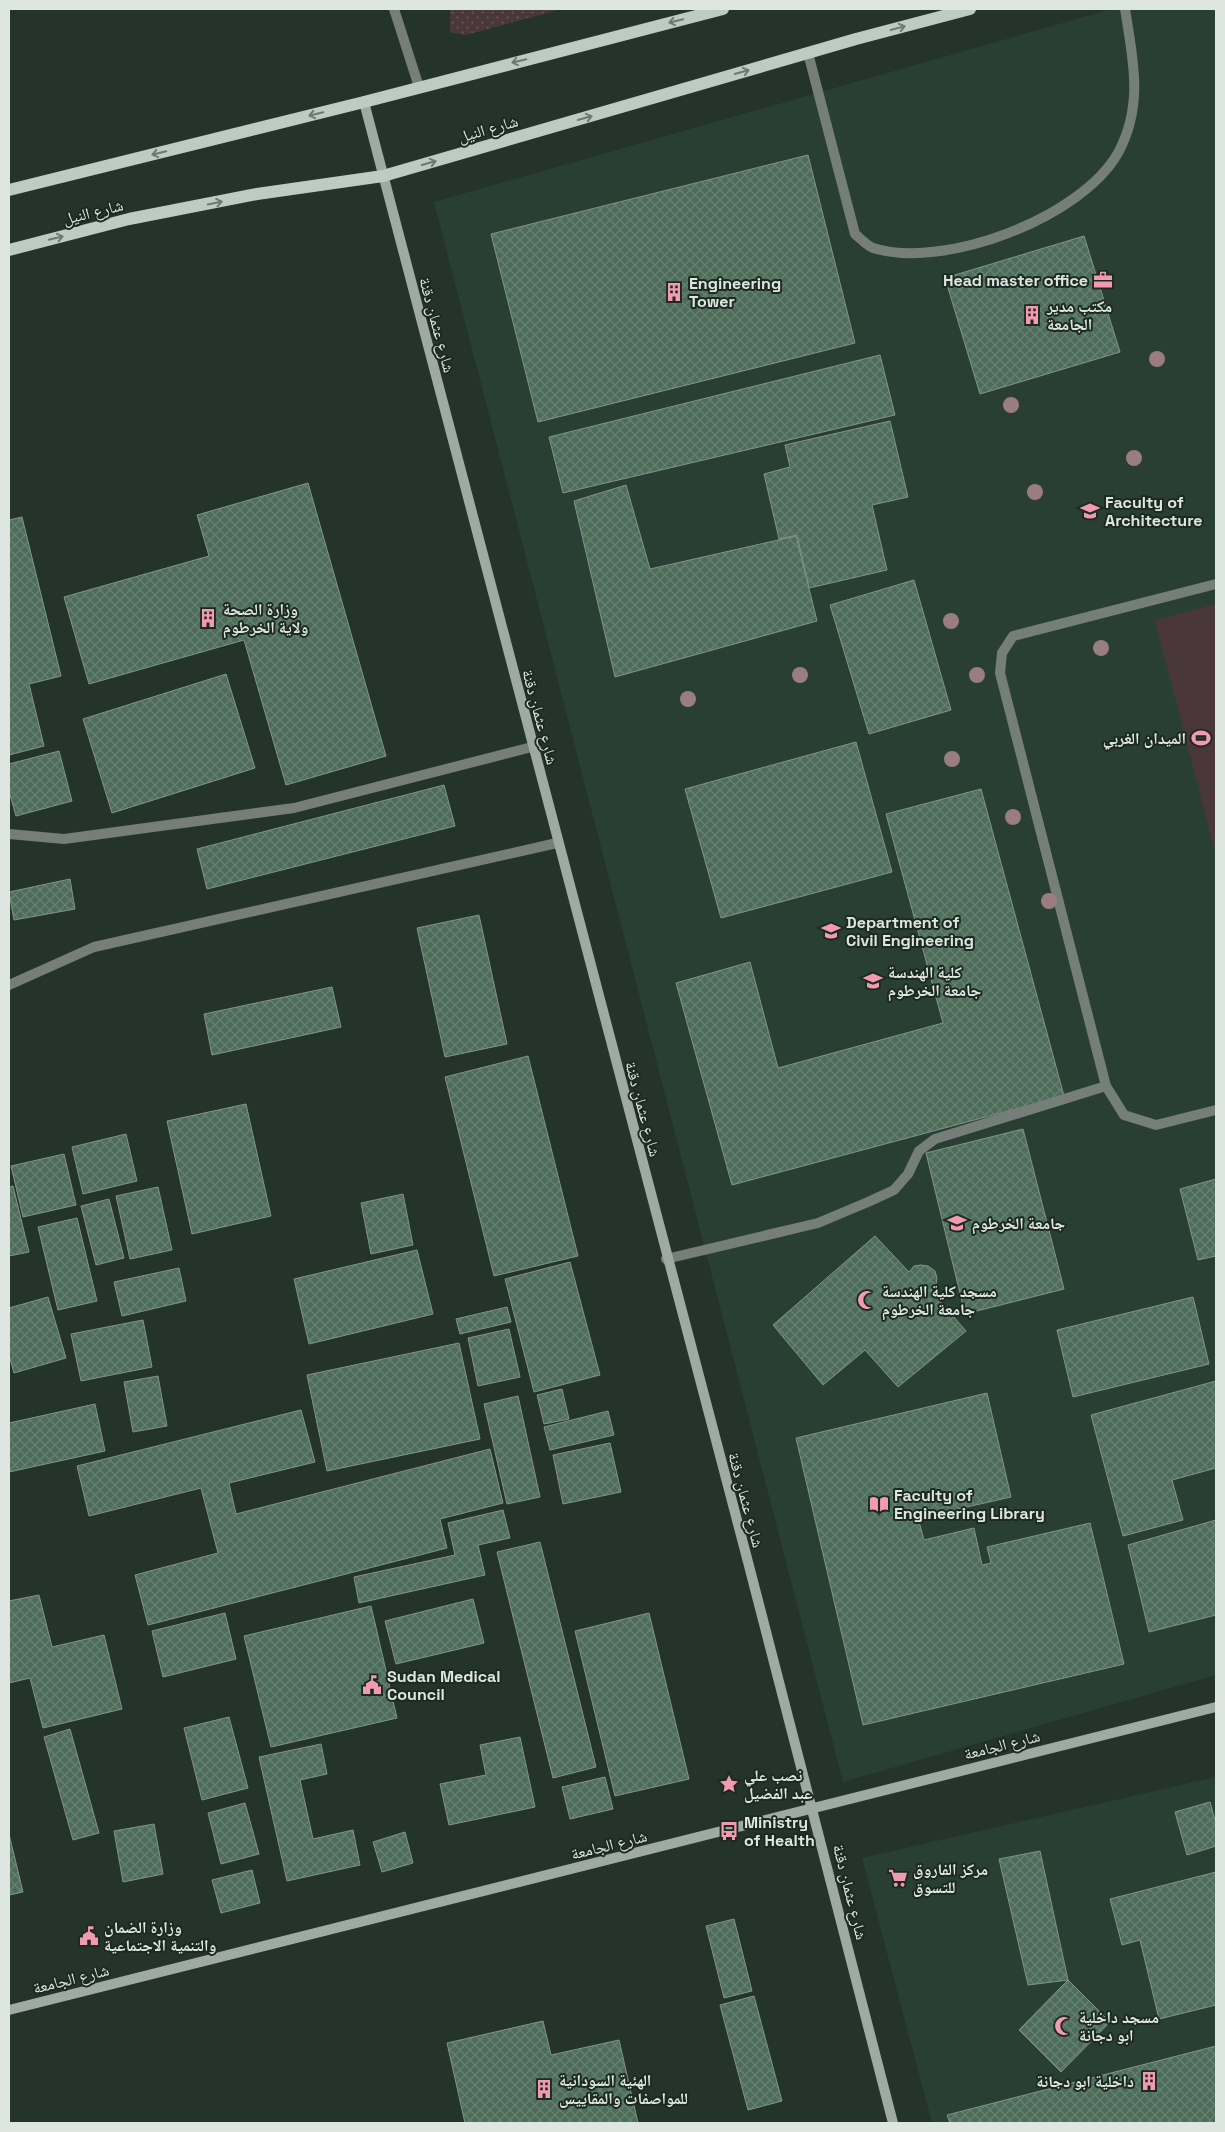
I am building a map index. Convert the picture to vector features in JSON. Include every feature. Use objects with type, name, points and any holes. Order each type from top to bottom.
[{"type":"main road","points":[[9,190],[364,102],[723,9]]},
{"type":"main road","name":"شارع النيل","points":[[9,250],[129,219],[257,194],[383,176],[808,53],[970,9]]},
{"type":"street","name":"شارع عثمان دقنة","points":[[364,102],[666,1259],[813,1808],[893,2123]]},
{"type":"street","name":"شارع الجامعة","points":[[9,2010],[1216,1707]]},
{"type":"lane","points":[[394,9],[419,87]]},
{"type":"lane","points":[[808,53],[855,234],[871,247],[891,251],[920,252],[969,246],[1026,228],[1091,187],[1118,153],[1134,112],[1136,75],[1125,9]]},
{"type":"lane","points":[[1216,584],[1013,636],[1002,652],[1000,673],[1106,1086],[1124,1114],[1156,1125],[1216,1110]]},
{"type":"lane","points":[[9,834],[64,839],[294,808],[532,747]]},
{"type":"lane","points":[[9,985],[94,947],[557,842]]},
{"type":"lane","points":[[666,1259],[818,1223],[894,1190],[908,1174],[919,1151],[935,1139],[1106,1086]]},
{"type":"shaded area","points":[[450,9],[561,9],[466,35],[450,32]]},
{"type":"shaded area","name":"كلية الهندسة جامعة الخرطوم","points":[[1112,9],[1216,9],[1216,1675],[843,1782],[434,202]]},
{"type":"shaded area","name":"الميدان الغربي","points":[[1216,604],[1216,856],[1155,620]]},
{"type":"shaded area","points":[[1216,1777],[1216,2123],[932,2123],[862,1858]]},
{"type":"building","name":"Engineering Tower","points":[[808,155],[855,343],[538,422],[491,234]]},
{"type":"building","name":"مكتب مدير الجامعة","points":[[1084,236],[1120,352],[980,394],[945,278]]},
{"type":"building","points":[[880,355],[895,415],[563,493],[549,437]]},
{"type":"building","points":[[890,421],[908,497],[872,505],[887,570],[809,588],[797,535],[779,539],[764,474],[790,467],[785,445]]},
{"type":"building","name":"وزارة الصحة ولاية الخرطوم","points":[[308,483],[386,756],[286,785],[244,640],[89,684],[64,597],[209,556],[197,515]]},
{"type":"building","points":[[626,485],[650,569],[796,536],[817,621],[615,677],[574,501]]},
{"type":"building","points":[[22,517],[61,676],[29,684],[44,746],[9,755],[9,520]]},
{"type":"building","points":[[914,580],[951,710],[869,734],[830,605]]},
{"type":"building","points":[[226,674],[255,768],[112,813],[83,719]]},
{"type":"building","points":[[856,742],[892,872],[721,918],[685,789]]},
{"type":"building","points":[[59,751],[72,801],[16,816],[9,791],[9,764]]},
{"type":"building","points":[[444,785],[455,826],[207,889],[197,849]]},
{"type":"building","points":[[981,789],[1064,1096],[732,1185],[676,983],[750,962],[778,1068],[943,1023],[886,814]]},
{"type":"building","points":[[70,879],[75,909],[14,920],[9,892]]},
{"type":"building","points":[[479,915],[507,1044],[445,1057],[417,928]]},
{"type":"building","points":[[332,987],[341,1027],[212,1055],[204,1014]]},
{"type":"building","points":[[528,1056],[578,1256],[494,1276],[445,1077]]},
{"type":"building","points":[[246,1104],[271,1216],[192,1234],[167,1121]]},
{"type":"building","points":[[1023,1129],[1064,1289],[965,1314],[926,1153]]},
{"type":"building","points":[[126,1134],[137,1181],[83,1194],[72,1147]]},
{"type":"building","points":[[64,1154],[76,1205],[23,1217],[11,1166]]},
{"type":"building","points":[[1216,1179],[1216,1256],[1198,1260],[1180,1189]]},
{"type":"building","points":[[13,1186],[29,1252],[9,1256],[9,1187]]},
{"type":"building","points":[[158,1187],[172,1250],[130,1259],[116,1196]]},
{"type":"building","points":[[403,1194],[413,1245],[371,1254],[361,1203]]},
{"type":"building","points":[[109,1199],[124,1258],[96,1265],[81,1206]]},
{"type":"building","points":[[77,1218],[97,1301],[58,1310],[38,1227]]},
{"type":"building","points":[[875,1236],[909,1272],[914,1266],[921,1265],[928,1266],[935,1271],[936,1285],[931,1291],[966,1331],[898,1387],[865,1350],[823,1385],[773,1325]]},
{"type":"building","points":[[417,1250],[433,1314],[309,1344],[294,1279]]},
{"type":"building","points":[[570,1262],[600,1375],[534,1392],[505,1279]]},
{"type":"building","points":[[179,1268],[186,1301],[122,1316],[114,1282]]},
{"type":"building","points":[[48,1297],[66,1358],[14,1373],[9,1355],[9,1308]]},
{"type":"building","points":[[1193,1297],[1209,1364],[1073,1397],[1057,1330]]},
{"type":"building","points":[[507,1307],[511,1322],[460,1334],[456,1319]]},
{"type":"building","points":[[143,1320],[152,1367],[81,1381],[71,1334]]},
{"type":"building","points":[[509,1329],[520,1377],[478,1386],[468,1338]]},
{"type":"building","points":[[459,1343],[480,1439],[327,1471],[307,1375]]},
{"type":"building","points":[[158,1376],[167,1426],[133,1432],[124,1382]]},
{"type":"building","points":[[1216,1381],[1216,1468],[1172,1480],[1183,1520],[1123,1536],[1091,1415]]},
{"type":"building","points":[[562,1389],[569,1419],[544,1424],[537,1395]]},
{"type":"building","points":[[987,1393],[1011,1497],[918,1518],[924,1540],[974,1528],[982,1565],[991,1563],[987,1547],[1090,1523],[1124,1664],[863,1725],[796,1438]]},
{"type":"building","points":[[518,1396],[540,1497],[507,1504],[484,1404]]},
{"type":"building","points":[[95,1404],[105,1451],[9,1472],[9,1423]]},
{"type":"building","points":[[301,1410],[315,1462],[229,1483],[236,1514],[490,1449],[503,1503],[440,1519],[447,1548],[148,1625],[135,1575],[218,1553],[201,1488],[89,1516],[77,1466]]},
{"type":"building","points":[[608,1411],[614,1435],[550,1450],[544,1427]]},
{"type":"building","points":[[610,1443],[621,1492],[563,1504],[553,1455]]},
{"type":"building","points":[[503,1510],[510,1538],[478,1545],[485,1575],[359,1603],[354,1577],[455,1555],[448,1523]]},
{"type":"building","points":[[1216,1520],[1216,1615],[1149,1632],[1128,1545]]},
{"type":"building","points":[[540,1542],[596,1767],[553,1778],[497,1552]]},
{"type":"building","points":[[39,1595],[52,1647],[104,1635],[122,1709],[43,1728],[30,1678],[9,1683],[9,1601]]},
{"type":"building","points":[[473,1599],[484,1643],[396,1664],[385,1621]]},
{"type":"building","points":[[371,1606],[397,1718],[271,1747],[244,1636]]},
{"type":"building","points":[[225,1613],[236,1659],[163,1677],[152,1631]]},
{"type":"building","points":[[649,1613],[689,1779],[615,1796],[575,1631]]},
{"type":"building","points":[[229,1717],[248,1788],[202,1800],[184,1728]]},
{"type":"building","points":[[70,1729],[99,1833],[73,1840],[44,1737]]},
{"type":"building","points":[[520,1737],[535,1807],[449,1825],[440,1784],[486,1775],[480,1745]]},
{"type":"building","points":[[321,1744],[327,1774],[300,1780],[313,1839],[353,1830],[360,1865],[287,1881],[259,1757]]},
{"type":"building","points":[[605,1777],[613,1809],[570,1819],[562,1787]]},
{"type":"building","points":[[1210,1802],[1216,1824],[1216,1846],[1187,1855],[1175,1812]]},
{"type":"building","points":[[245,1803],[259,1854],[221,1864],[208,1813]]},
{"type":"building","points":[[154,1824],[163,1874],[123,1882],[114,1831]]},
{"type":"building","points":[[405,1832],[413,1863],[382,1872],[373,1842]]},
{"type":"building","points":[[9,1834],[23,1892],[9,1895]]},
{"type":"building","points":[[1040,1851],[1068,1980],[1028,1985],[999,1859]]},
{"type":"building","points":[[252,1870],[260,1903],[221,1913],[212,1880]]},
{"type":"building","points":[[1216,1872],[1216,2005],[1159,2019],[1140,1940],[1122,1945],[1110,1899]]},
{"type":"building","points":[[734,1919],[752,1991],[724,1998],[706,1926]]},
{"type":"building","name":"مسجد داخلية ابو دجانة","points":[[1068,1980],[1110,2022],[1061,2072],[1019,2030]]},
{"type":"building","points":[[754,1996],[782,2101],[748,2110],[720,2005]]},
{"type":"building","name":"الهئية السودانية للمواصفات والمقاييس","points":[[543,2021],[551,2055],[619,2040],[638,2123],[465,2123],[447,2043]]},
{"type":"building","name":"داخلية ابو دجانة","points":[[1216,2046],[1216,2123],[950,2123],[947,2115]]},
{"type":"place","name":"Head master office","points":[[1103,280]]},
{"type":"place","name":"Engineering Tower","points":[[674,292]]},
{"type":"place","name":"مكتب مدير الجامعة","points":[[1032,315]]},
{"type":"place","name":"Faculty of Architecture","points":[[1090,511]]},
{"type":"place","name":"وزارة الصحة ولاية الخرطوم","points":[[208,618]]},
{"type":"place","name":"الميدان الغربي","points":[[1201,738]]},
{"type":"place","name":"Department of Civil Engineering","points":[[831,931]]},
{"type":"place","name":"كلية الهندسة جامعة الخرطوم","points":[[873,981]]},
{"type":"place","name":"جامعة الخرطوم","points":[[957,1223]]},
{"type":"place","name":"مسجد كلية الهندسة جامعة الخرطوم","points":[[867,1300]]},
{"type":"place","name":"Faculty of Engineering Library","points":[[879,1504]]},
{"type":"place","name":"Sudan Medical Council","points":[[372,1685]]},
{"type":"place","name":"نصب علي عبد الفضيل","points":[[729,1784]]},
{"type":"place","name":"Ministry of Health","points":[[729,1831]]},
{"type":"place","name":"مركز الفاروق للتسوق","points":[[898,1878]]},
{"type":"place","name":"وزارة الضمان والتنمية الاجتماعية","points":[[89,1936]]},
{"type":"place","name":"مسجد داخلية ابو دجانة","points":[[1064,2026]]},
{"type":"place","name":"داخلية ابو دجانة","points":[[1149,2081]]},
{"type":"place","name":"الهئية السودانية للمواصفات والمقاييس","points":[[544,2089]]}]
